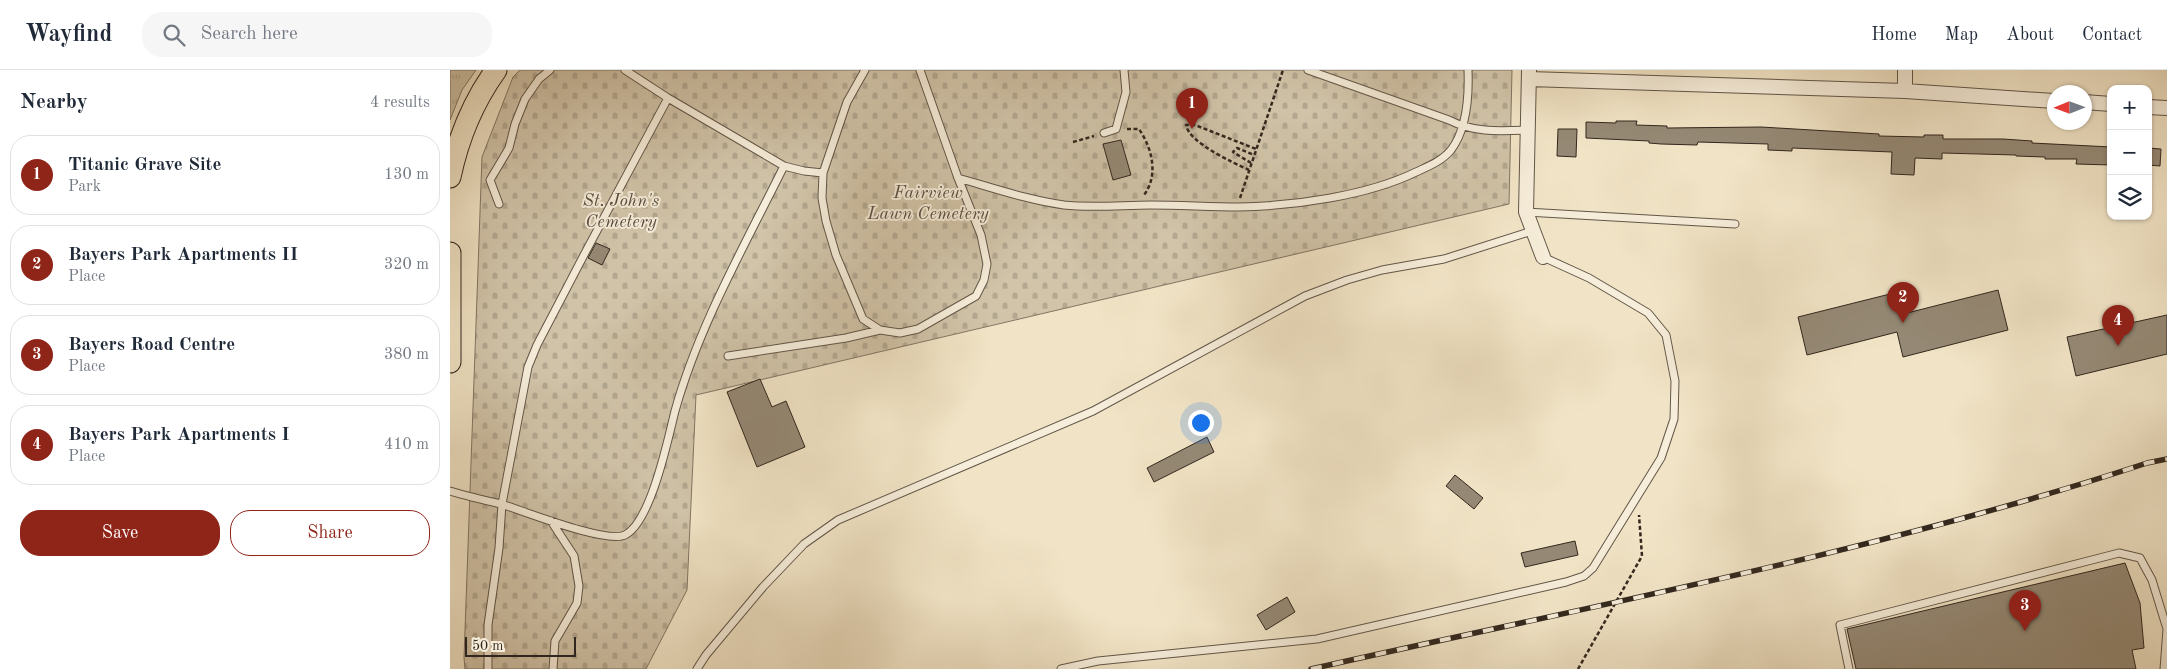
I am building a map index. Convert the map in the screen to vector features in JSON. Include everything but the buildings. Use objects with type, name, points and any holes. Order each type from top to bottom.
[{"type":"main road","points":[[450,177],[454,159],[473,106],[496,70]]},
{"type":"main road","points":[[450,253],[450,362]]},
{"type":"street","points":[[1905,91],[1906,70]]},
{"type":"street","points":[[1543,258],[1526,212],[1529,75],[1905,91],[2047,100]]},
{"type":"street","points":[[2092,103],[2107,104]]},
{"type":"street","points":[[2152,107],[2167,108]]},
{"type":"lane","points":[[499,204],[490,180],[509,148],[524,99],[539,79],[550,70]]},
{"type":"lane","points":[[625,70],[668,98],[784,166],[824,173]]},
{"type":"lane","points":[[865,70],[847,102],[824,173],[822,198],[826,221],[836,254],[862,319],[880,330]]},
{"type":"lane","points":[[728,356],[846,338],[880,330],[900,333],[918,329],[976,296],[984,280],[987,264],[981,235],[958,178],[920,70]]},
{"type":"lane","points":[[1104,133],[1116,129],[1126,92],[1124,70]]},
{"type":"lane","points":[[1308,70],[1449,120],[1462,127],[1474,130],[1528,130]]},
{"type":"lane","points":[[958,178],[1026,197],[1065,205],[1239,207],[1334,197],[1370,190],[1403,179],[1438,162],[1450,151],[1458,140],[1462,127],[1467,100],[1468,70]]},
{"type":"lane","points":[[488,669],[488,625],[499,548],[502,504],[528,367],[541,337],[668,98]]},
{"type":"lane","points":[[450,491],[502,504],[551,521],[608,536],[624,535],[638,523],[658,478],[684,381],[712,313],[784,166]]},
{"type":"lane","points":[[1526,212],[1735,224]]},
{"type":"lane","points":[[698,669],[706,655],[770,580],[804,544],[838,520],[1093,411],[1305,296],[1347,280],[1382,270],[1444,259],[1534,230]]},
{"type":"lane","points":[[1060,669],[1098,661],[1317,640],[1566,582],[1584,576],[1593,568],[1661,458],[1674,418],[1675,381],[1666,335],[1648,312],[1589,278],[1543,258]]},
{"type":"lane","points":[[551,521],[574,556],[579,586],[578,603],[555,641],[553,669]]},
{"type":"lane","points":[[1849,669],[1840,625],[2119,553],[2140,558],[2152,580],[2167,629],[2164,669]]},
{"type":"path","points":[[1239,207],[1240,196],[1283,70]]},
{"type":"path","points":[[1249,170],[1222,157],[1197,140],[1187,130],[1186,125],[1195,125],[1256,149]]},
{"type":"path","points":[[1116,129],[1139,129],[1151,156],[1153,164],[1148,189],[1136,205]]},
{"type":"path","points":[[1074,142],[1104,133]]},
{"type":"path","points":[[1251,163],[1234,154],[1234,149],[1237,148],[1254,155]]},
{"type":"path","points":[[1578,669],[1642,556],[1638,496]]},
{"type":"green space","points":[[450,70],[476,70],[462,90],[450,120]]},
{"type":"green space","points":[[520,70],[1512,70],[1509,204],[696,395],[687,590],[646,669],[465,669],[482,157],[513,77]]},
{"type":"railway","points":[[1311,669],[1627,600],[1836,551],[1941,524],[2147,463],[2167,459]]},
{"type":"place","name":"Titanic Grave Site","points":[[1192,129]]},
{"type":"place","name":"Bayers Park Apartments II","points":[[1903,323]]},
{"type":"place","name":"Bayers Park Apartments I","points":[[2118,346]]},
{"type":"place","name":"Bayers Road Centre","points":[[2025,631]]},
{"type":"park label","name":"Fairview Lawn Cemetery","points":[[928,203]]},
{"type":"park label","name":"St. John's Cemetery","points":[[621,211]]}]
